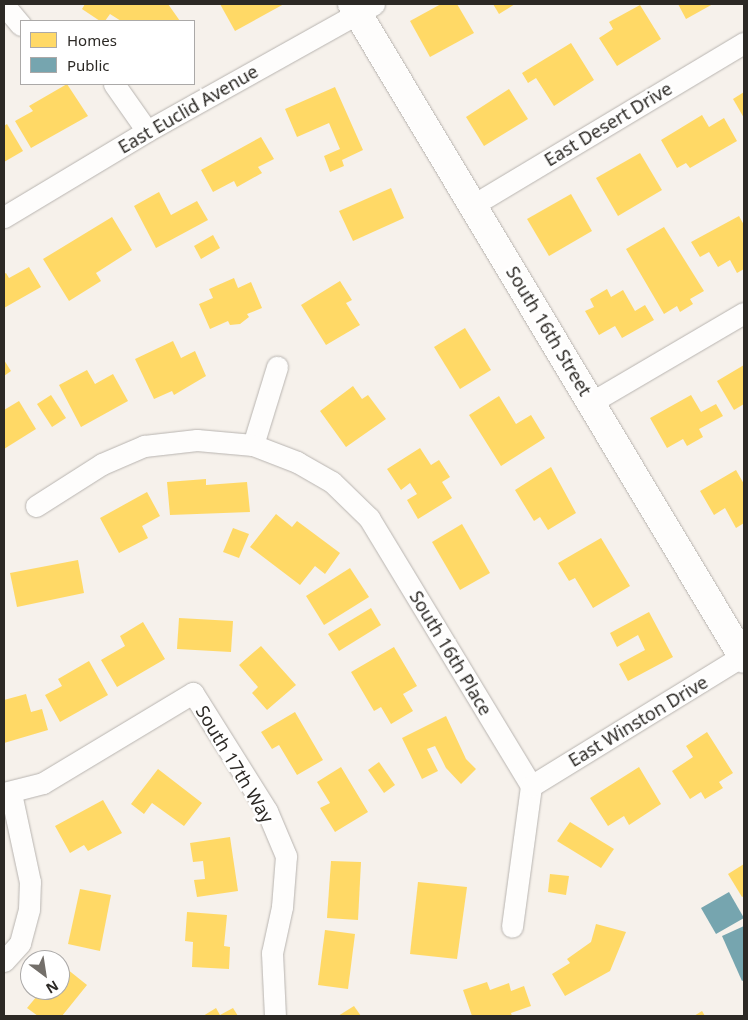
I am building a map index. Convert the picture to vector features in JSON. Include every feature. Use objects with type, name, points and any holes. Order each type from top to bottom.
[{"type":"main road","name":"South 16th Street","points":[[362,7],[473,205],[744,657]]},
{"type":"street","points":[[4,5],[20,24]]},
{"type":"street","name":"East Euclid Avenue","points":[[4,217],[147,131],[362,7]]},
{"type":"street","name":"East Desert Drive","points":[[473,205],[744,43]]},
{"type":"street","points":[[115,85],[147,131]]},
{"type":"street","points":[[592,402],[744,313]]},
{"type":"street","points":[[253,444],[277,367]]},
{"type":"street","name":"South 16th Place","points":[[36,506],[102,464],[144,446],[198,440],[253,444],[297,462],[332,482],[369,518],[531,786]]},
{"type":"street","name":"East Winston Drive","points":[[531,786],[744,657]]},
{"type":"street","name":"South 17th Way","points":[[7,793],[43,784],[193,693],[267,811],[286,856],[282,907],[272,953],[275,1016]]},
{"type":"street","points":[[512,927],[531,786]]},
{"type":"street","points":[[4,961],[20,942],[29,909],[30,882],[7,793]]},
{"type":"building: Homes","points":[[85,4],[168,4],[179,20],[119,20],[110,14],[106,20],[98,20],[82,9]]},
{"type":"building: Homes","points":[[220,4],[284,4],[235,31]]},
{"type":"building: Homes","points":[[441,4],[457,4],[474,33],[430,57],[410,21]]},
{"type":"building: Homes","points":[[493,4],[515,4],[499,14]]},
{"type":"building: Homes","points":[[678,4],[713,4],[686,19]]},
{"type":"building: Homes","points":[[640,5],[661,39],[617,66],[599,38],[613,29],[609,22]]},
{"type":"building: Homes","points":[[571,43],[594,80],[554,106],[536,78],[528,83],[522,73]]},
{"type":"building: Homes","points":[[68,85],[88,116],[31,148],[15,121],[33,111],[29,106]]},
{"type":"building: Homes","points":[[335,87],[363,150],[342,160],[344,166],[330,172],[324,156],[340,149],[329,123],[297,137],[285,109]]},
{"type":"building: Homes","points":[[509,89],[528,119],[484,146],[466,117]]},
{"type":"building: Homes","points":[[744,92],[744,118],[733,99]]},
{"type":"building: Homes","points":[[702,115],[709,127],[724,118],[737,141],[690,168],[686,163],[677,168],[661,140]]},
{"type":"building: Homes","points":[[7,124],[23,151],[4,162],[4,126]]},
{"type":"building: Homes","points":[[261,137],[274,159],[258,167],[262,173],[237,187],[234,181],[213,192],[201,170]]},
{"type":"building: Homes","points":[[640,153],[662,190],[618,216],[596,178]]},
{"type":"building: Homes","points":[[391,188],[404,218],[353,241],[339,211]]},
{"type":"building: Homes","points":[[159,192],[171,215],[197,201],[208,220],[156,248],[134,206]]},
{"type":"building: Homes","points":[[571,194],[592,231],[549,256],[527,219]]},
{"type":"building: Homes","points":[[739,216],[744,225],[744,269],[737,273],[730,260],[718,267],[709,252],[700,257],[691,242]]},
{"type":"building: Homes","points":[[112,217],[132,250],[96,273],[101,281],[69,301],[43,259]]},
{"type":"building: Homes","points":[[664,227],[704,291],[690,299],[693,304],[680,312],[677,306],[664,314],[626,249]]},
{"type":"building: Homes","points":[[213,235],[220,248],[201,259],[194,246]]},
{"type":"building: Homes","points":[[29,267],[41,287],[4,308],[4,274],[6,273],[9,278]]},
{"type":"building: Homes","points":[[234,278],[238,288],[251,282],[262,308],[247,314],[249,317],[240,324],[230,325],[228,321],[210,329],[199,304],[213,298],[209,289]]},
{"type":"building: Homes","points":[[340,281],[352,300],[346,303],[360,325],[326,345],[301,305]]},
{"type":"building: Homes","points":[[607,289],[611,297],[623,290],[635,311],[645,305],[654,320],[622,338],[615,326],[599,335],[585,311],[594,307],[590,299]]},
{"type":"building: Homes","points":[[465,328],[491,370],[460,389],[434,347]]},
{"type":"building: Homes","points":[[173,341],[181,358],[195,351],[206,376],[174,395],[172,391],[154,399],[135,359]]},
{"type":"building: Homes","points":[[4,360],[11,371],[4,376]]},
{"type":"building: Homes","points":[[744,365],[744,404],[734,410],[717,381]]},
{"type":"building: Homes","points":[[87,370],[95,384],[113,374],[128,401],[81,427],[59,385]]},
{"type":"building: Homes","points":[[353,386],[362,399],[368,395],[386,419],[346,447],[320,411]]},
{"type":"building: Homes","points":[[51,395],[66,418],[52,427],[37,404]]},
{"type":"building: Homes","points":[[691,395],[701,412],[716,404],[723,416],[699,429],[703,437],[687,446],[683,439],[667,448],[650,418]]},
{"type":"building: Homes","points":[[499,396],[516,424],[531,415],[545,438],[501,466],[469,415]]},
{"type":"building: Homes","points":[[19,401],[36,429],[4,449],[4,410]]},
{"type":"building: Homes","points":[[420,448],[431,465],[439,460],[450,477],[442,482],[452,498],[418,519],[407,500],[417,494],[410,483],[401,490],[387,469]]},
{"type":"building: Homes","points":[[551,467],[576,513],[548,530],[540,517],[534,521],[515,490]]},
{"type":"building: Homes","points":[[736,470],[744,484],[744,523],[736,528],[725,508],[714,515],[700,491]]},
{"type":"building: Homes","points":[[206,479],[206,485],[247,482],[250,512],[170,515],[167,482]]},
{"type":"building: Homes","points":[[147,492],[160,516],[142,526],[148,538],[119,553],[100,518]]},
{"type":"building: Homes","points":[[276,514],[292,527],[297,521],[340,553],[325,574],[315,566],[300,585],[250,547]]},
{"type":"building: Homes","points":[[462,524],[490,573],[460,590],[432,542]]},
{"type":"building: Homes","points":[[233,528],[249,534],[239,558],[223,552]]},
{"type":"building: Homes","points":[[601,538],[630,586],[593,608],[575,578],[569,581],[558,563]]},
{"type":"building: Homes","points":[[78,560],[84,593],[17,607],[10,573]]},
{"type":"building: Homes","points":[[350,568],[369,597],[324,625],[306,596]]},
{"type":"building: Homes","points":[[371,608],[381,625],[339,651],[328,634]]},
{"type":"building: Homes","points":[[649,612],[673,657],[628,681],[619,664],[645,650],[638,635],[617,647],[610,633]]},
{"type":"building: Homes","points":[[179,618],[233,621],[231,652],[177,649]]},
{"type":"building: Homes","points":[[143,622],[165,659],[117,687],[101,660],[125,646],[120,636]]},
{"type":"building: Homes","points":[[261,646],[296,685],[267,710],[252,693],[258,687],[239,665]]},
{"type":"building: Homes","points":[[394,647],[417,686],[403,694],[413,711],[391,724],[381,707],[374,711],[351,672]]},
{"type":"building: Homes","points":[[89,661],[108,695],[60,722],[45,695],[62,686],[58,679]]},
{"type":"building: Homes","points":[[26,694],[31,712],[42,709],[48,730],[4,743],[4,700]]},
{"type":"building: Homes","points":[[295,712],[323,760],[297,775],[279,745],[272,749],[261,732]]},
{"type":"building: Homes","points":[[446,716],[466,759],[476,769],[461,784],[446,768],[435,746],[427,749],[438,771],[422,779],[402,738]]},
{"type":"building: Homes","points":[[707,732],[733,773],[719,782],[723,788],[705,799],[701,792],[690,799],[672,771],[693,757],[686,746]]},
{"type":"building: Homes","points":[[379,762],[395,785],[384,793],[368,770]]},
{"type":"building: Homes","points":[[341,767],[368,812],[335,832],[320,808],[330,803],[317,782]]},
{"type":"building: Homes","points":[[639,767],[661,804],[629,825],[624,816],[608,826],[590,798]]},
{"type":"building: Homes","points":[[158,769],[202,803],[184,826],[152,803],[144,814],[131,804]]},
{"type":"building: Homes","points":[[103,800],[122,833],[88,851],[84,845],[70,853],[55,826]]},
{"type":"building: Homes","points":[[570,822],[614,849],[601,868],[557,841]]},
{"type":"building: Homes","points":[[230,837],[238,891],[197,897],[194,880],[205,879],[203,861],[193,862],[190,843]]},
{"type":"building: Homes","points":[[331,861],[361,862],[358,920],[327,918]]},
{"type":"building: Homes","points":[[744,864],[744,896],[742,897],[728,874]]},
{"type":"building: Homes","points":[[550,874],[569,876],[566,895],[548,892]]},
{"type":"building: Homes","points":[[418,882],[467,887],[457,959],[410,954]]},
{"type":"building: Homes","points":[[80,889],[111,895],[100,951],[68,944]]},
{"type":"building: Homes","points":[[187,912],[227,915],[224,946],[230,947],[229,969],[192,967],[193,942],[185,941]]},
{"type":"building: Homes","points":[[596,924],[626,932],[610,971],[565,996],[552,974],[570,963],[567,959],[591,942]]},
{"type":"building: Homes","points":[[325,930],[355,934],[348,989],[318,985]]},
{"type":"building: Homes","points":[[70,971],[87,985],[62,1016],[38,1016],[27,1008],[34,1000],[70,1000]]},
{"type":"building: Homes","points":[[487,982],[490,990],[509,983],[511,991],[524,986],[531,1006],[511,1013],[512,1016],[472,1016],[463,990]]},
{"type":"building: Homes","points":[[354,1006],[361,1016],[338,1016]]},
{"type":"building: Homes","points":[[216,1008],[220,1015],[233,1008],[238,1016],[203,1016]]},
{"type":"building: Homes","points":[[702,1011],[705,1016],[694,1016]]},
{"type":"building: Public","points":[[729,892],[744,918],[716,934],[701,908]]},
{"type":"building: Public","points":[[744,926],[744,980],[742,981],[722,936]]}]
